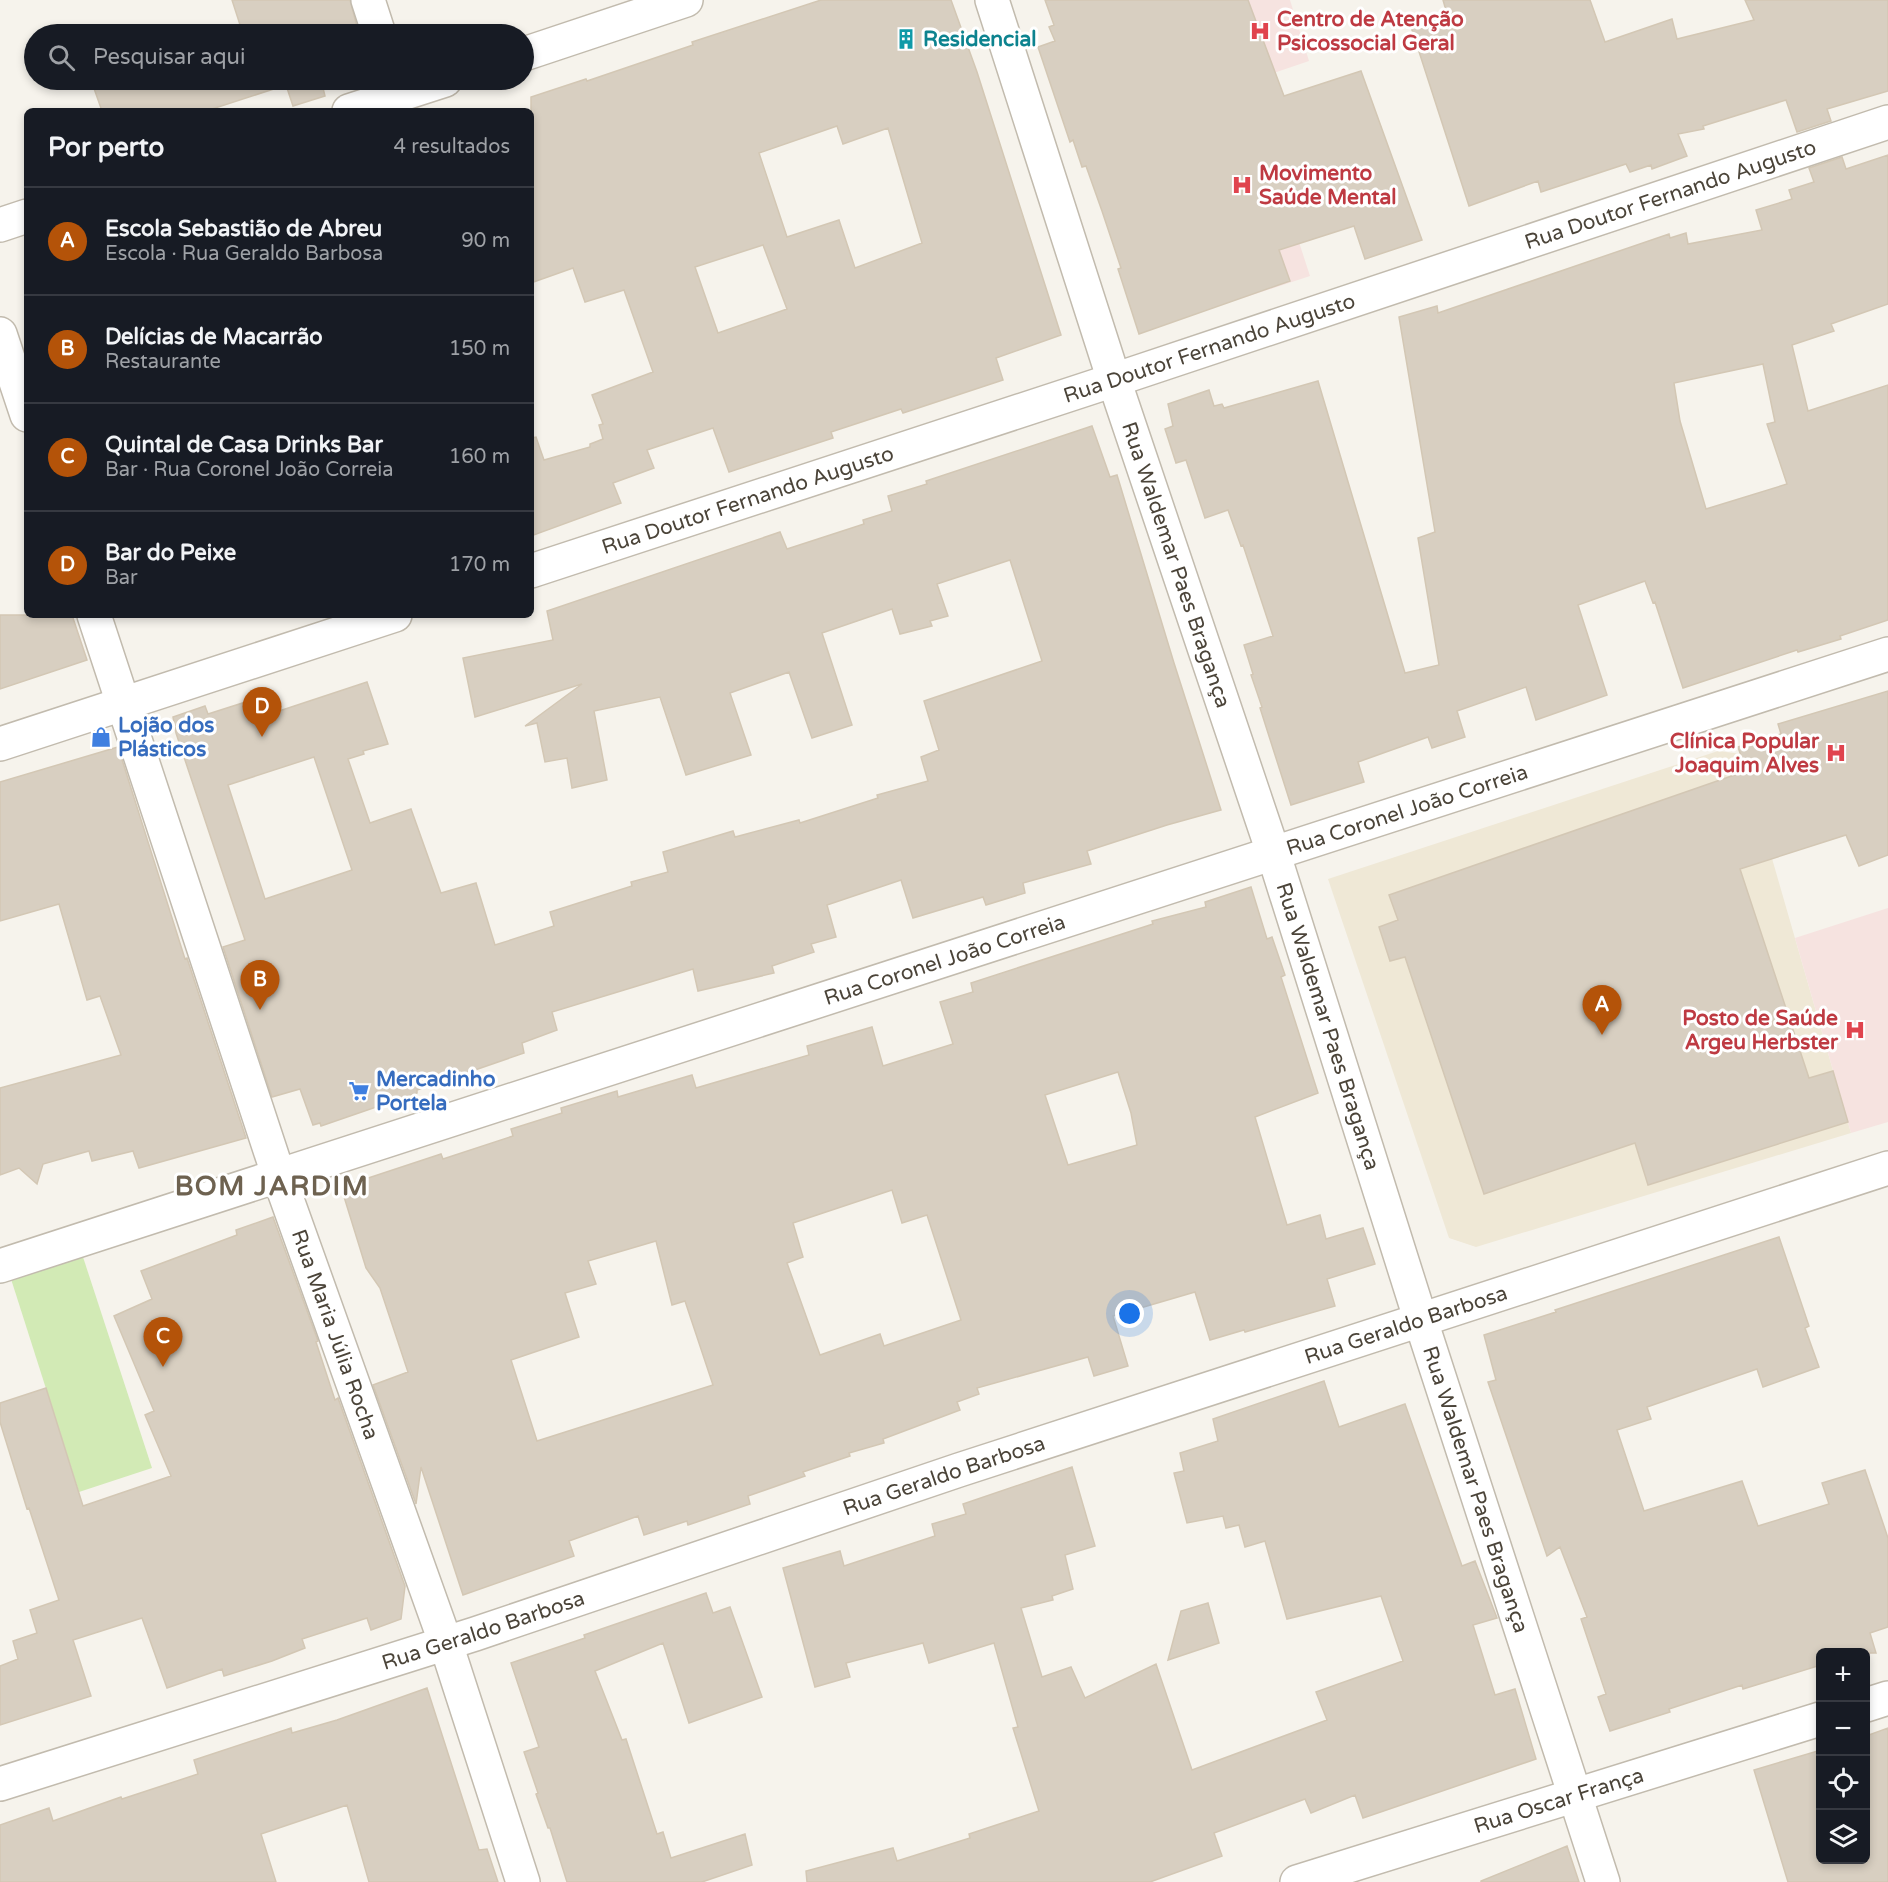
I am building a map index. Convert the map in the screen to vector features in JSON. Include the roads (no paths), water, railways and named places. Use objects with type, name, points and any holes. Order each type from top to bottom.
[{"type":"street","points":[[368,0],[376,24]]},
{"type":"street","points":[[534,51],[686,0]]},
{"type":"street","name":"Rua Waldemar Paes Bragança","points":[[992,0],[1114,381],[1273,852],[1421,1321],[1603,1882]]},
{"type":"street","points":[[355,108],[389,90]]},
{"type":"street","name":"Rua Doutor Fernando Augusto","points":[[534,570],[1114,381],[1888,122]]},
{"type":"street","points":[[0,225],[24,217]]},
{"type":"street","points":[[0,334],[24,406]]},
{"type":"street","name":"Rua Maria Júlia Rocha","points":[[95,618],[279,1177],[446,1644],[523,1882]]},
{"type":"street","points":[[0,744],[386,618]]},
{"type":"street","name":"Rua Coronel João Correia","points":[[0,1266],[1888,654]]},
{"type":"street","name":"Rua Geraldo Barbosa","points":[[0,1784],[446,1644],[959,1470],[1888,1168]]},
{"type":"street","points":[[1870,1704],[1888,1698]]},
{"type":"street","name":"Rua Oscar França","points":[[1297,1882],[1816,1721]]},
{"type":"place","name":"Centro de Atenção Psicossocial Geral","points":[[1260,31]]},
{"type":"place","name":"Residencial","points":[[906,39]]},
{"type":"place","name":"Movimento Saúde Mental","points":[[1242,185]]},
{"type":"place","name":"Lojão dos Plásticos","points":[[101,737]]},
{"type":"place","name":"Bar do Peixe","points":[[262,737]]},
{"type":"place","name":"Clínica Popular Joaquim Alves","points":[[1836,753]]},
{"type":"place","name":"Delícias de Macarrão","points":[[260,1010]]},
{"type":"place","name":"Posto de Saúde Argeu Herbster","points":[[1855,1030]]},
{"type":"place","name":"Escola Sebastião de Abreu","points":[[1602,1035]]},
{"type":"place","name":"Mercadinho Portela","points":[[359,1091]]},
{"type":"place","name":"Quintal de Casa Drinks Bar","points":[[163,1367]]},
{"type":"district","name":"BOM JARDIM","points":[[272,1186]]}]
